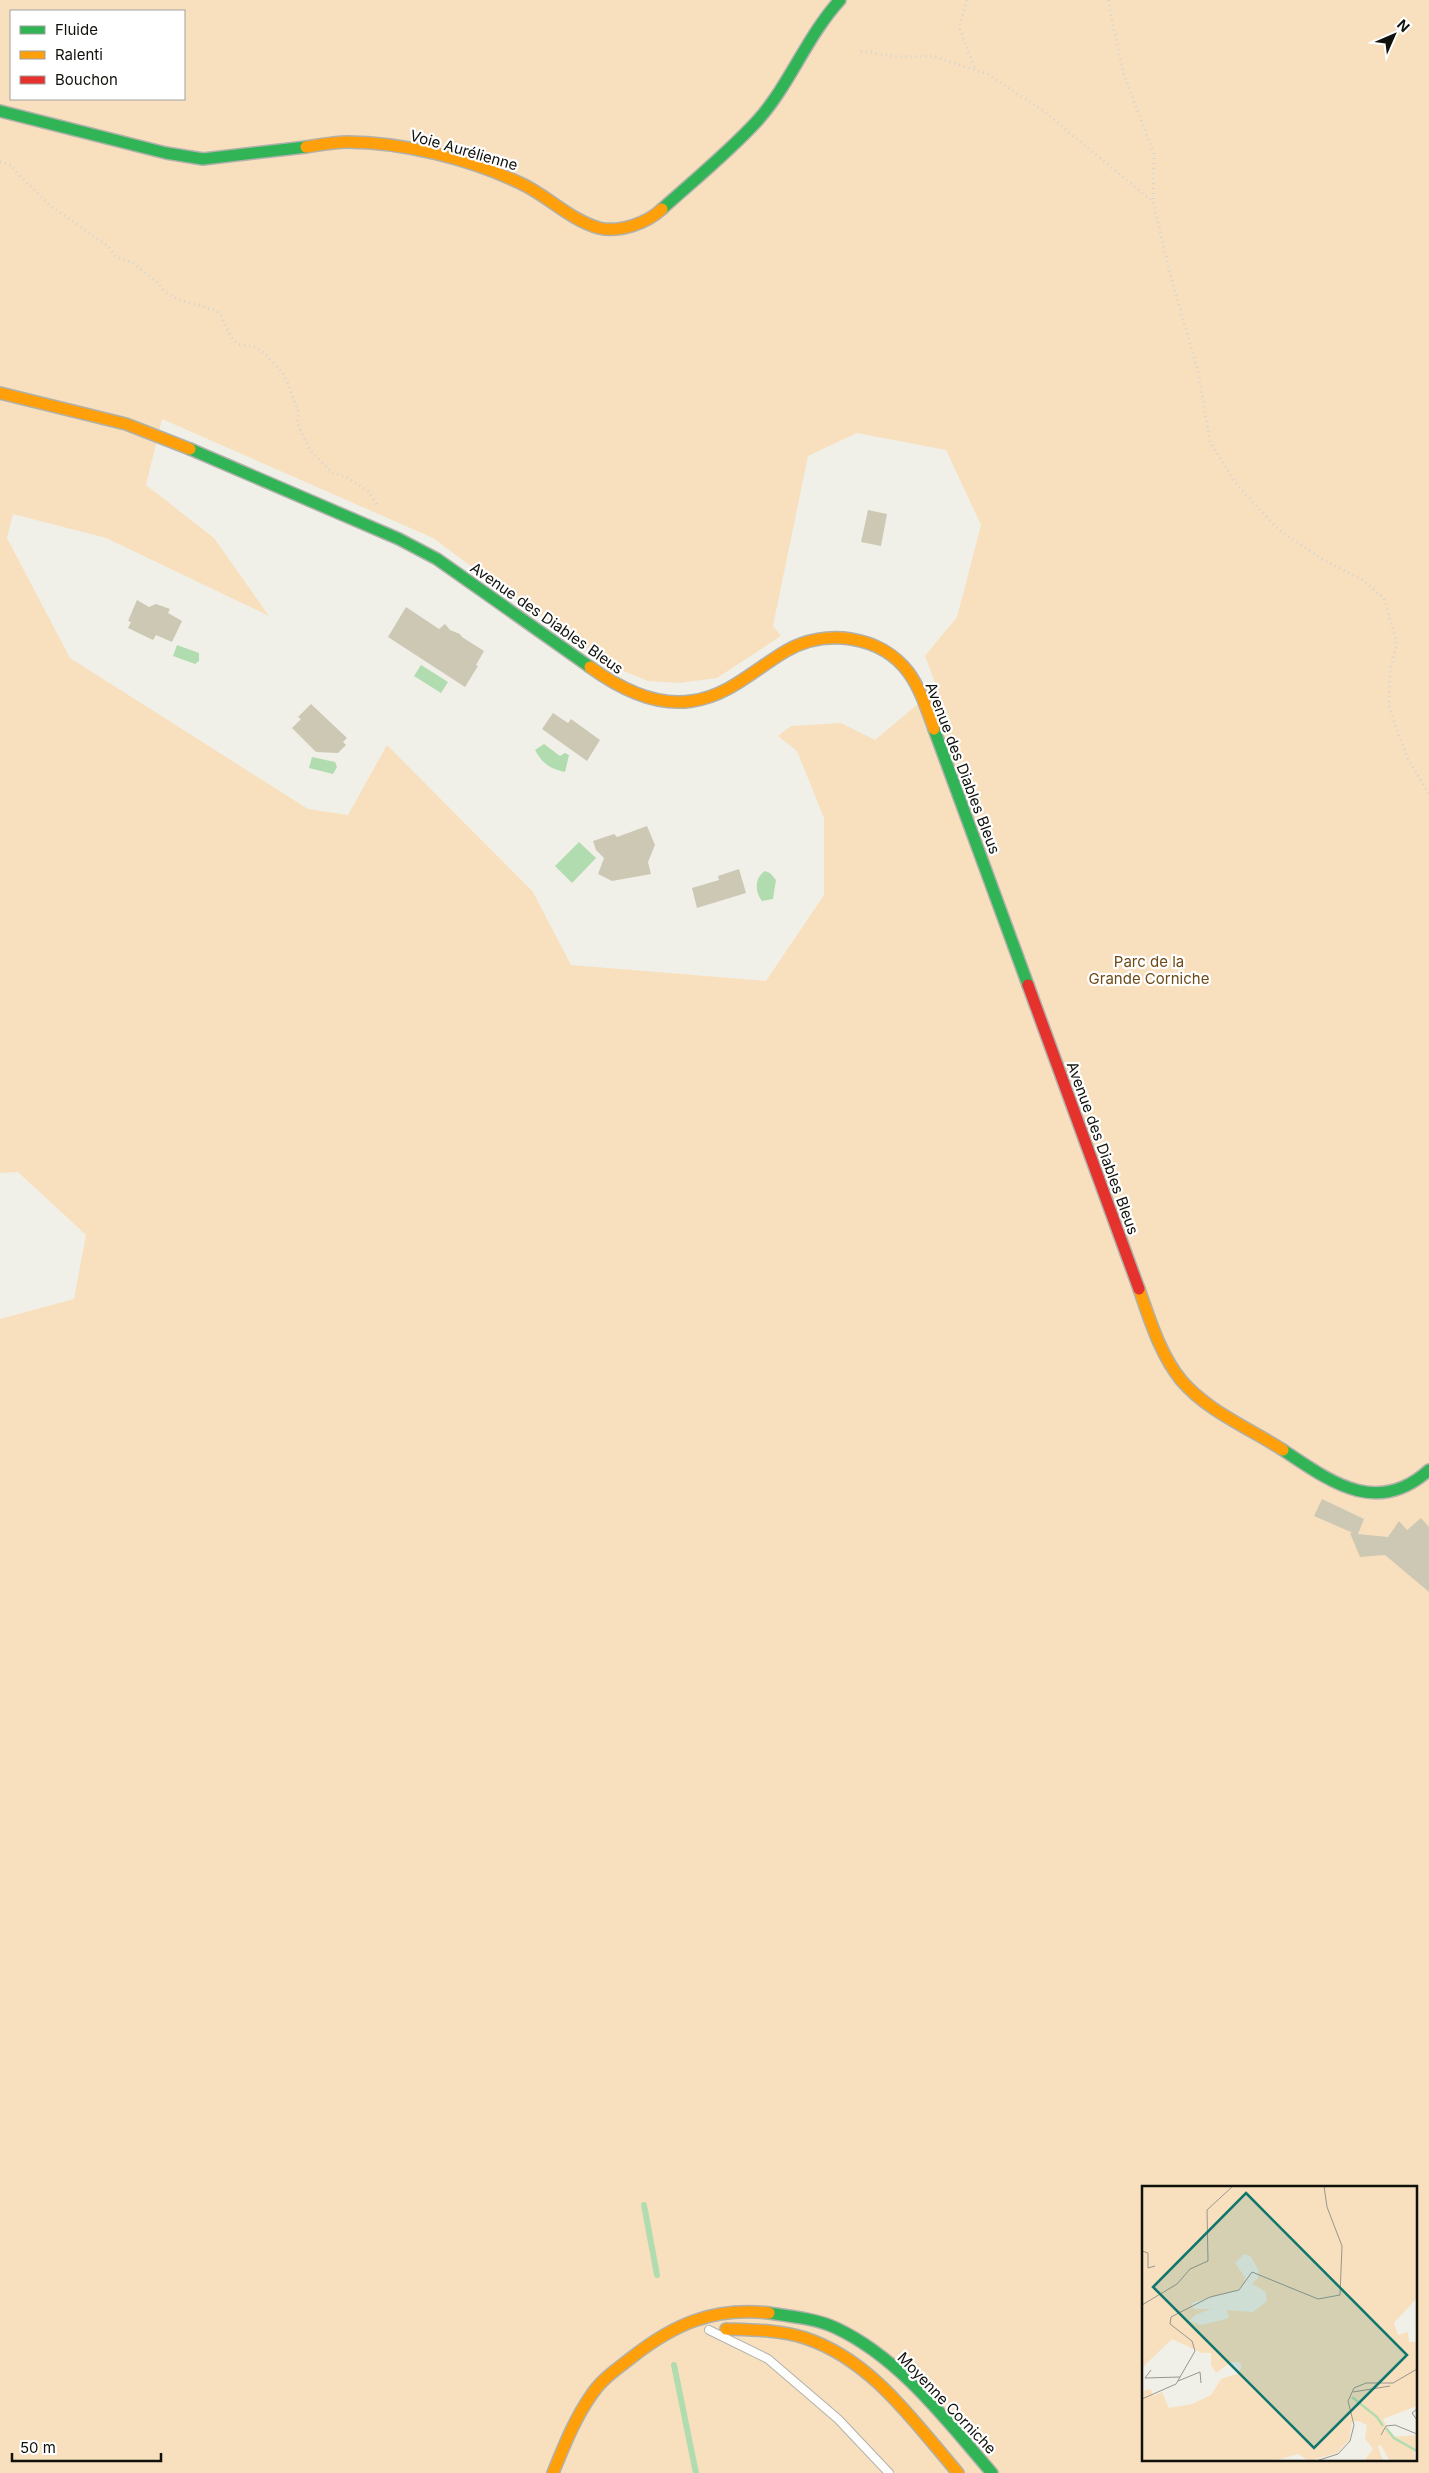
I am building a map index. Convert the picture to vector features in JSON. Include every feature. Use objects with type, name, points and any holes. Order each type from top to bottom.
[{"type":"main road","name":"Voie Aurélienne","points":[[0,111],[166,153],[203,159],[347,142],[417,149],[521,183],[568,213],[599,228],[620,230],[657,214],[758,120],[794,70],[828,12],[840,0]]},
{"type":"main road","name":"Avenue des Diables Bleus","points":[[0,393],[126,424],[210,457],[399,539],[436,559],[612,683],[634,693],[668,701],[685,702],[703,699],[739,683],[798,645],[823,638],[858,640],[888,652],[911,676],[926,707],[1156,1336],[1167,1361],[1183,1382],[1203,1401],[1334,1482],[1372,1494],[1394,1491],[1409,1485],[1429,1470]]},
{"type":"main road","name":"Moyenne Corniche","points":[[553,2473],[573,2426],[587,2400],[602,2381],[656,2338],[679,2326],[728,2312],[792,2315],[837,2328],[894,2367],[945,2419],[992,2473]]},
{"type":"main road","name":"Moyenne Corniche","points":[[630,2358],[709,2330],[748,2328],[785,2332],[819,2343],[841,2353],[868,2372],[890,2392],[958,2473]]},
{"type":"lane","points":[[709,2330],[768,2359],[838,2419],[889,2473]]},
{"type":"path","points":[[967,0],[959,27],[975,70]]},
{"type":"path","points":[[1109,0],[1123,72],[1154,154],[1153,202],[1172,281],[1198,371],[1210,442],[1237,485],[1279,530],[1322,559],[1361,579],[1383,597],[1397,642],[1390,671],[1390,705],[1396,728],[1408,759],[1429,794]]},
{"type":"path","points":[[861,52],[898,57],[933,56],[987,74],[1041,109],[1153,202]]},
{"type":"path","points":[[0,162],[11,165],[52,207],[108,246],[116,257],[133,264],[157,282],[165,292],[179,300],[216,310],[231,337],[238,344],[255,347],[262,351],[283,373],[299,414],[297,423],[310,450],[332,473],[346,478],[368,491],[375,503],[381,508]]},
{"type":"green space","name":"Parc de la Grande Corniche","points":[[0,0],[1429,0],[1429,2473],[0,2473],[0,1319],[74,1299],[86,1235],[18,1172],[0,1173]],"holes":[[[162,419],[433,538],[525,606],[616,668],[648,681],[679,683],[717,678],[781,636],[773,626],[808,456],[857,433],[946,450],[981,525],[957,617],[925,656],[937,688],[875,740],[841,723],[791,726],[778,736],[797,751],[824,818],[824,895],[766,981],[571,965],[533,892],[387,745],[348,815],[308,809],[70,658],[7,538],[13,514],[106,538],[269,616],[214,538],[146,485]]]},
{"type":"shaded area","points":[[177,645],[199,653],[199,661],[195,664],[173,656]]},
{"type":"shaded area","points":[[421,665],[448,682],[441,693],[414,676]]},
{"type":"shaded area","points":[[544,744],[560,756],[565,753],[569,755],[565,772],[547,765],[535,750]]},
{"type":"shaded area","points":[[312,757],[335,762],[337,767],[333,774],[309,768]]},
{"type":"shaded area","points":[[579,842],[596,858],[572,883],[555,866]]},
{"type":"shaded area","points":[[765,871],[770,873],[776,880],[773,899],[762,901],[758,894],[757,881]]},
{"type":"building","points":[[868,510],[887,514],[881,546],[861,542]]},
{"type":"building","points":[[137,600],[149,607],[156,604],[170,609],[168,613],[182,621],[172,642],[156,635],[153,640],[128,628],[131,622],[128,621]]},
{"type":"building","points":[[406,607],[439,629],[445,624],[450,630],[460,634],[484,651],[476,665],[478,666],[465,687],[388,637]]},
{"type":"building","points":[[311,704],[347,738],[343,742],[346,745],[338,753],[316,752],[292,728],[301,719],[298,717]]},
{"type":"building","points":[[553,713],[568,723],[571,719],[600,740],[587,761],[542,729]]},
{"type":"building","points":[[647,826],[655,845],[648,862],[651,874],[612,881],[598,874],[604,858],[596,850],[593,841],[614,834],[617,837]]},
{"type":"building","points":[[739,869],[746,893],[697,908],[692,888],[719,880],[718,876]]},
{"type":"building","points":[[1322,1499],[1364,1519],[1358,1534],[1388,1537],[1399,1521],[1407,1530],[1421,1518],[1429,1527],[1429,1592],[1385,1555],[1360,1557],[1350,1533],[1353,1533],[1314,1516]]},
{"type":"waterway","points":[[644,2205],[657,2275]]},
{"type":"waterway","points":[[674,2365],[696,2473]]},
{"type":"traffic: fast","points":[[662,209],[758,120],[780,91],[828,14],[840,0]]},
{"type":"traffic: fast","points":[[0,111],[166,153],[203,159],[306,147]]},
{"type":"traffic: fast","points":[[190,449],[399,539],[437,559],[590,667]]},
{"type":"traffic: fast","points":[[934,729],[1028,985]]},
{"type":"traffic: fast","points":[[1283,1450],[1337,1483],[1354,1490],[1373,1493],[1391,1491],[1410,1484],[1429,1470]]},
{"type":"traffic: fast","points":[[769,2313],[803,2318],[829,2325],[859,2341],[881,2356],[902,2373],[940,2412],[992,2473]]},
{"type":"traffic: slow","points":[[306,147],[342,142],[368,143],[413,149],[458,159],[520,183],[578,219],[599,228],[616,229],[633,226],[649,219],[662,209]]},
{"type":"traffic: slow","points":[[0,393],[126,424],[190,449]]},
{"type":"traffic: slow","points":[[590,667],[625,689],[638,694],[665,701],[692,701],[718,694],[730,688],[786,651],[801,644],[818,639],[852,639],[868,643],[883,650],[897,660],[909,673],[917,686],[934,729]]},
{"type":"traffic: slow","points":[[1139,1289],[1161,1348],[1181,1380],[1191,1391],[1216,1410],[1283,1450]]},
{"type":"traffic: slow","points":[[553,2473],[575,2422],[596,2389],[610,2374],[647,2346],[695,2320],[730,2313],[769,2313]]},
{"type":"traffic: slow","points":[[726,2329],[796,2335],[829,2348],[851,2361],[890,2395],[958,2473]]},
{"type":"traffic: jam","points":[[1028,985],[1139,1289]]}]
